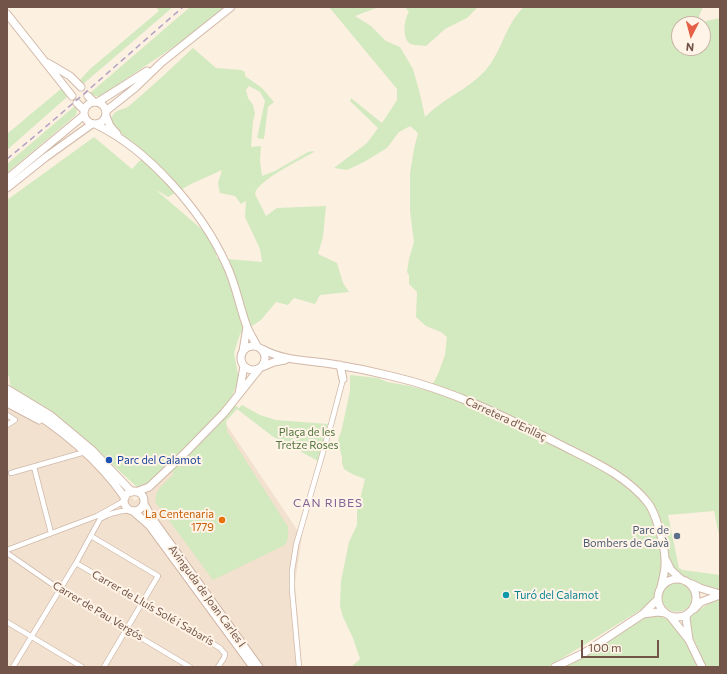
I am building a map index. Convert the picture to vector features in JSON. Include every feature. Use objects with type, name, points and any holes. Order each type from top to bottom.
[{"type":"street","points":[[7,188],[46,157],[93,124],[103,121],[106,114],[162,62],[231,7]]},
{"type":"street","points":[[7,14],[72,96]]},
{"type":"street","points":[[46,62],[70,76],[80,87]]},
{"type":"street","points":[[7,179],[84,113],[88,104],[96,102],[162,62]]},
{"type":"street","points":[[54,74],[70,76]]},
{"type":"street","points":[[13,667],[76,563],[99,518],[125,500],[127,495],[148,487],[185,453],[220,418],[266,360],[265,355],[259,348],[247,327],[239,296],[227,264],[198,216],[184,197],[168,180],[126,143],[110,126],[104,106],[88,96]]},
{"type":"street","points":[[77,103],[84,113],[86,121],[107,130],[126,143]]},
{"type":"street","points":[[238,394],[244,366],[241,359],[247,327]]},
{"type":"street","points":[[243,351],[249,346],[259,348]]},
{"type":"street","name":"Carretera d'Enllaç","points":[[259,348],[275,356],[289,360],[350,367],[426,385],[458,396],[500,413],[611,471],[634,488],[649,504],[655,517],[665,560],[664,575],[661,587]]},
{"type":"street","name":"Carretera d'Enllaç","points":[[261,368],[274,362],[289,360]]},
{"type":"street","points":[[340,365],[343,379]]},
{"type":"street","points":[[244,366],[251,370],[261,368]]},
{"type":"street","points":[[299,667],[292,590],[292,571],[296,545],[343,379],[350,367]]},
{"type":"street","points":[[8,392],[18,402],[92,450],[134,492],[141,495],[144,502]]},
{"type":"street","points":[[8,392],[50,415],[112,479],[125,500],[126,507],[132,511]]},
{"type":"street","points":[[7,403],[63,430]]},
{"type":"street","points":[[7,415],[15,420],[7,425]]},
{"type":"street","points":[[11,473],[85,452]]},
{"type":"street","points":[[34,467],[50,533]]},
{"type":"street","points":[[7,550],[50,533],[118,512],[140,510],[148,487]]},
{"type":"street","name":"Avinguda de Joan Carles I","points":[[144,502],[154,521],[259,667]]},
{"type":"street","name":"Avinguda de Joan Carles I","points":[[132,511],[149,525],[253,667]]},
{"type":"street","points":[[91,536],[158,576],[104,667]]},
{"type":"street","name":"Carrer de Pau Vergós","points":[[7,553],[60,589],[190,667]]},
{"type":"street","name":"Carretera d'Enllaç","points":[[665,560],[681,579]]},
{"type":"street","name":"Carrer de Lluís Solé i Sabarís","points":[[76,563],[220,648],[223,651],[224,658],[218,667]]},
{"type":"street","points":[[702,667],[689,640],[668,614],[661,609],[658,599],[661,587],[670,580],[681,579],[720,595]]},
{"type":"street","points":[[689,640],[686,618],[696,599],[696,593],[690,583]]},
{"type":"street","points":[[643,614],[658,612],[682,616],[690,612],[701,602],[720,595]]},
{"type":"street","points":[[555,667],[584,653],[643,614],[658,599]]},
{"type":"street","points":[[7,622],[82,667]]},
{"type":"shaded area","points":[[7,389],[108,470],[135,501],[224,421],[302,537],[295,583],[302,667],[7,667]]},
{"type":"green space","points":[[156,7],[173,7],[82,85],[79,81],[90,69],[159,11]]},
{"type":"green space","points":[[190,7],[225,7],[184,40],[99,97],[89,94]]},
{"type":"green space","points":[[329,7],[379,7],[355,16],[371,26],[386,41],[400,47],[413,69],[425,117],[484,72],[495,56],[512,22],[524,7],[703,7],[699,16],[671,16],[671,56],[711,56],[711,20],[720,18],[720,540],[714,511],[668,515],[679,568],[683,570],[720,575],[720,593],[700,584],[662,577],[655,597],[647,606],[548,667],[351,667],[360,659],[340,606],[341,581],[349,542],[357,525],[357,511],[365,479],[344,469],[338,440],[350,391],[350,375],[378,378],[387,382],[429,391],[438,374],[445,355],[447,337],[441,332],[426,326],[416,317],[417,292],[409,284],[409,275],[407,272],[414,242],[410,211],[410,173],[418,133],[410,126],[399,132],[387,148],[364,162],[347,170],[334,168],[367,143],[378,128],[350,101],[351,98],[382,123],[397,100],[397,89]]},
{"type":"green space","points":[[405,7],[478,7],[467,18],[445,29],[426,46],[413,45],[407,40],[404,28],[409,12]]},
{"type":"green space","points":[[193,48],[216,68],[241,70],[245,72],[245,76],[262,88],[274,102],[268,107],[264,139],[257,138],[265,101],[260,92],[249,86],[246,90],[248,98],[253,105],[255,114],[251,147],[261,146],[260,161],[262,176],[275,171],[308,152],[314,152],[271,177],[257,189],[255,194],[266,216],[277,208],[326,206],[323,237],[318,254],[337,263],[343,283],[349,292],[320,295],[315,304],[294,298],[288,305],[276,302],[261,320],[240,334],[234,353],[239,380],[231,399],[204,430],[149,483],[142,487],[137,487],[72,428],[42,407],[11,389],[9,376],[7,375],[7,200],[94,137],[132,169],[145,155],[114,127],[112,116],[114,113],[129,106]],"holes":[[[222,170],[218,183],[220,193],[235,196],[241,204],[246,201],[245,217],[260,249],[262,262],[217,258],[213,239],[155,189],[168,197],[191,184]]]},
{"type":"green space","points":[[62,88],[67,97],[7,150],[7,134]]},
{"type":"green space","points":[[76,105],[76,115],[7,173],[7,164]]},
{"type":"green space","name":"La Centenaria 1779","points":[[235,405],[239,408],[242,405],[260,415],[276,420],[328,424],[318,461],[272,436],[237,409],[226,421],[227,431],[288,527],[288,538],[285,545],[213,580],[156,503],[156,494],[174,474],[171,472]]},
{"type":"green space","points":[[677,582],[683,583],[691,591],[691,603],[683,611],[677,612],[671,611],[663,603],[662,597],[663,591],[671,583]]},
{"type":"green space","points":[[720,597],[720,667],[706,667],[692,635],[689,617]]},
{"type":"green space","points":[[657,615],[670,620],[679,629],[697,667],[561,667],[633,624],[649,616]]},
{"type":"railway","points":[[7,159],[183,7]]},
{"type":"place","name":"Parc del Calamot","points":[[109,460]]},
{"type":"place","name":"La Centenaria 1779","points":[[222,520]]},
{"type":"place","name":"Parc de Bombers de Gavà","points":[[677,536]]},
{"type":"place","name":"Turó del Calamot","points":[[506,595]]},
{"type":"district","name":"CAN RIBES","points":[[328,503]]},
{"type":"park label","name":"Plaça de les Tretze Roses","points":[[307,438]]}]
